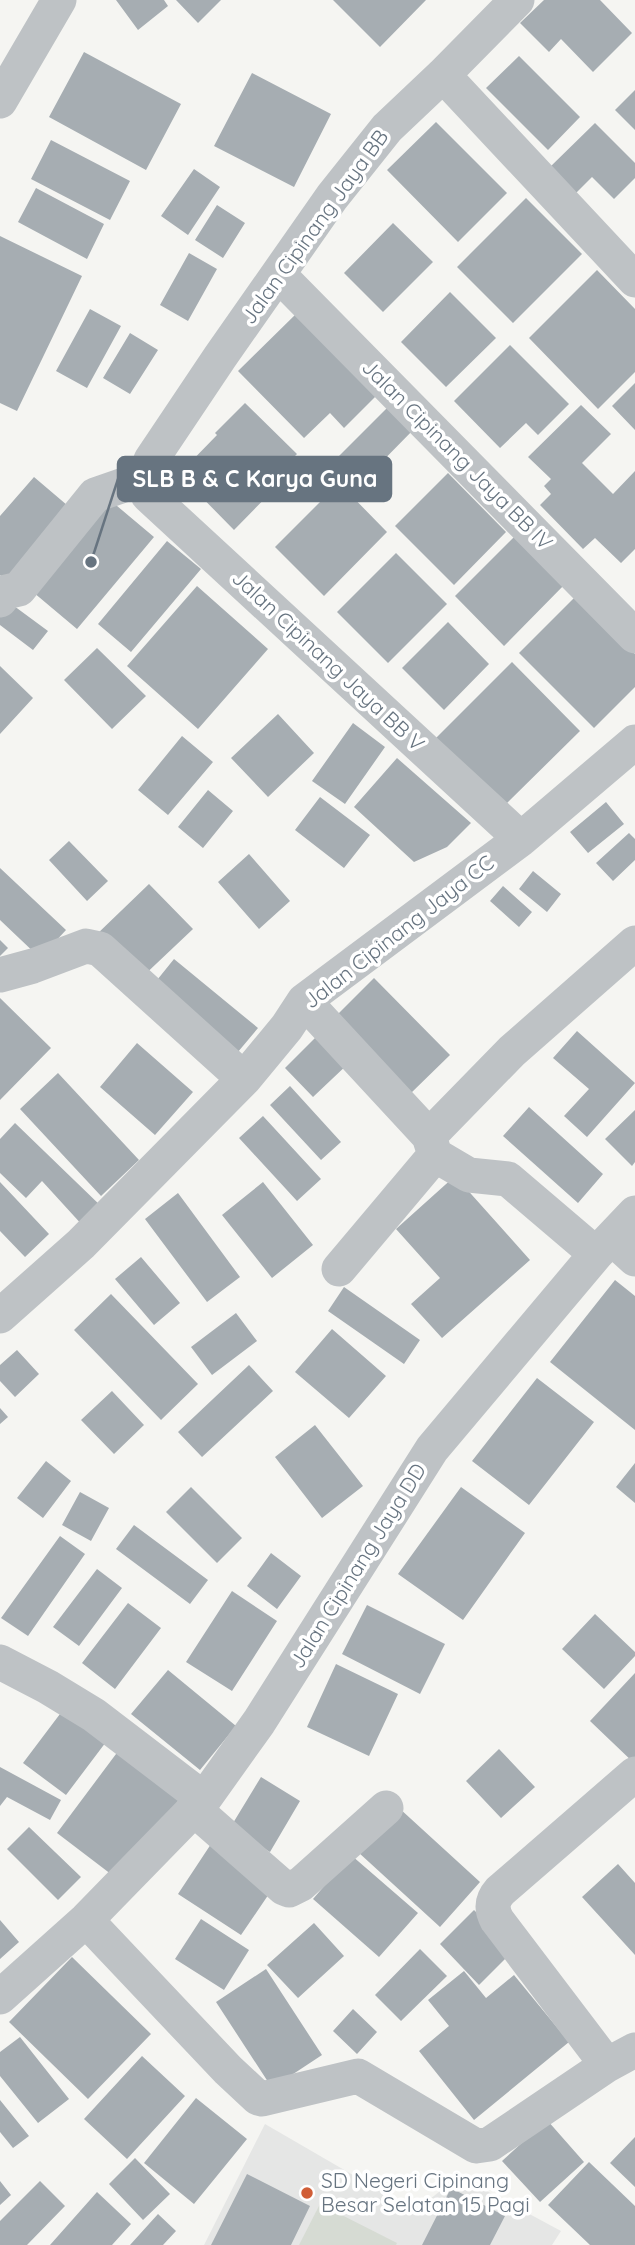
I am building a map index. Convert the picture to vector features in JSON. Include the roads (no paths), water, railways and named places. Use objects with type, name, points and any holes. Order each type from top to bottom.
[{"type":"street","points":[[0,102],[59,0]]},
{"type":"street","name":"Jalan Cipinang Jaya BB","points":[[144,478],[151,460],[219,357],[332,197],[387,128],[517,0]]},
{"type":"street","points":[[443,75],[635,279]]},
{"type":"street","name":"Jalan Cipinang Jaya BB IV","points":[[279,275],[635,636]]},
{"type":"street","points":[[2,593],[19,589],[95,495],[144,478]]},
{"type":"street","name":"Jalan Cipinang Jaya BB V","points":[[144,478],[148,495],[521,839]]},
{"type":"street","name":"Jalan Cipinang Jaya CC","points":[[0,1316],[81,1244],[244,1079],[287,1027],[304,1001],[521,839],[635,742]]},
{"type":"street","points":[[339,1269],[432,1145],[512,1051],[635,943]]},
{"type":"street","points":[[0,975],[86,946],[100,949],[244,1079]]},
{"type":"street","points":[[304,1001],[432,1145],[468,1175],[508,1179],[620,1241]]},
{"type":"street","name":"Jalan Cipinang Jaya DD","points":[[0,1997],[86,1920],[199,1804],[259,1722],[432,1449],[620,1241]]},
{"type":"street","points":[[0,1662],[94,1715],[199,1804],[289,1890],[301,1884],[386,1808]]},
{"type":"street","points":[[86,1920],[228,2070],[258,2098],[358,2076],[476,2146],[483,2146],[628,2055],[497,1920],[492,1907],[500,1891],[635,1774]]},
{"type":"place","name":"SLB B & C Karya Guna","points":[[91,562]]},
{"type":"place","name":"SD Negeri Cipinang Besar Selatan 15 Pagi","points":[[307,2193]]}]
